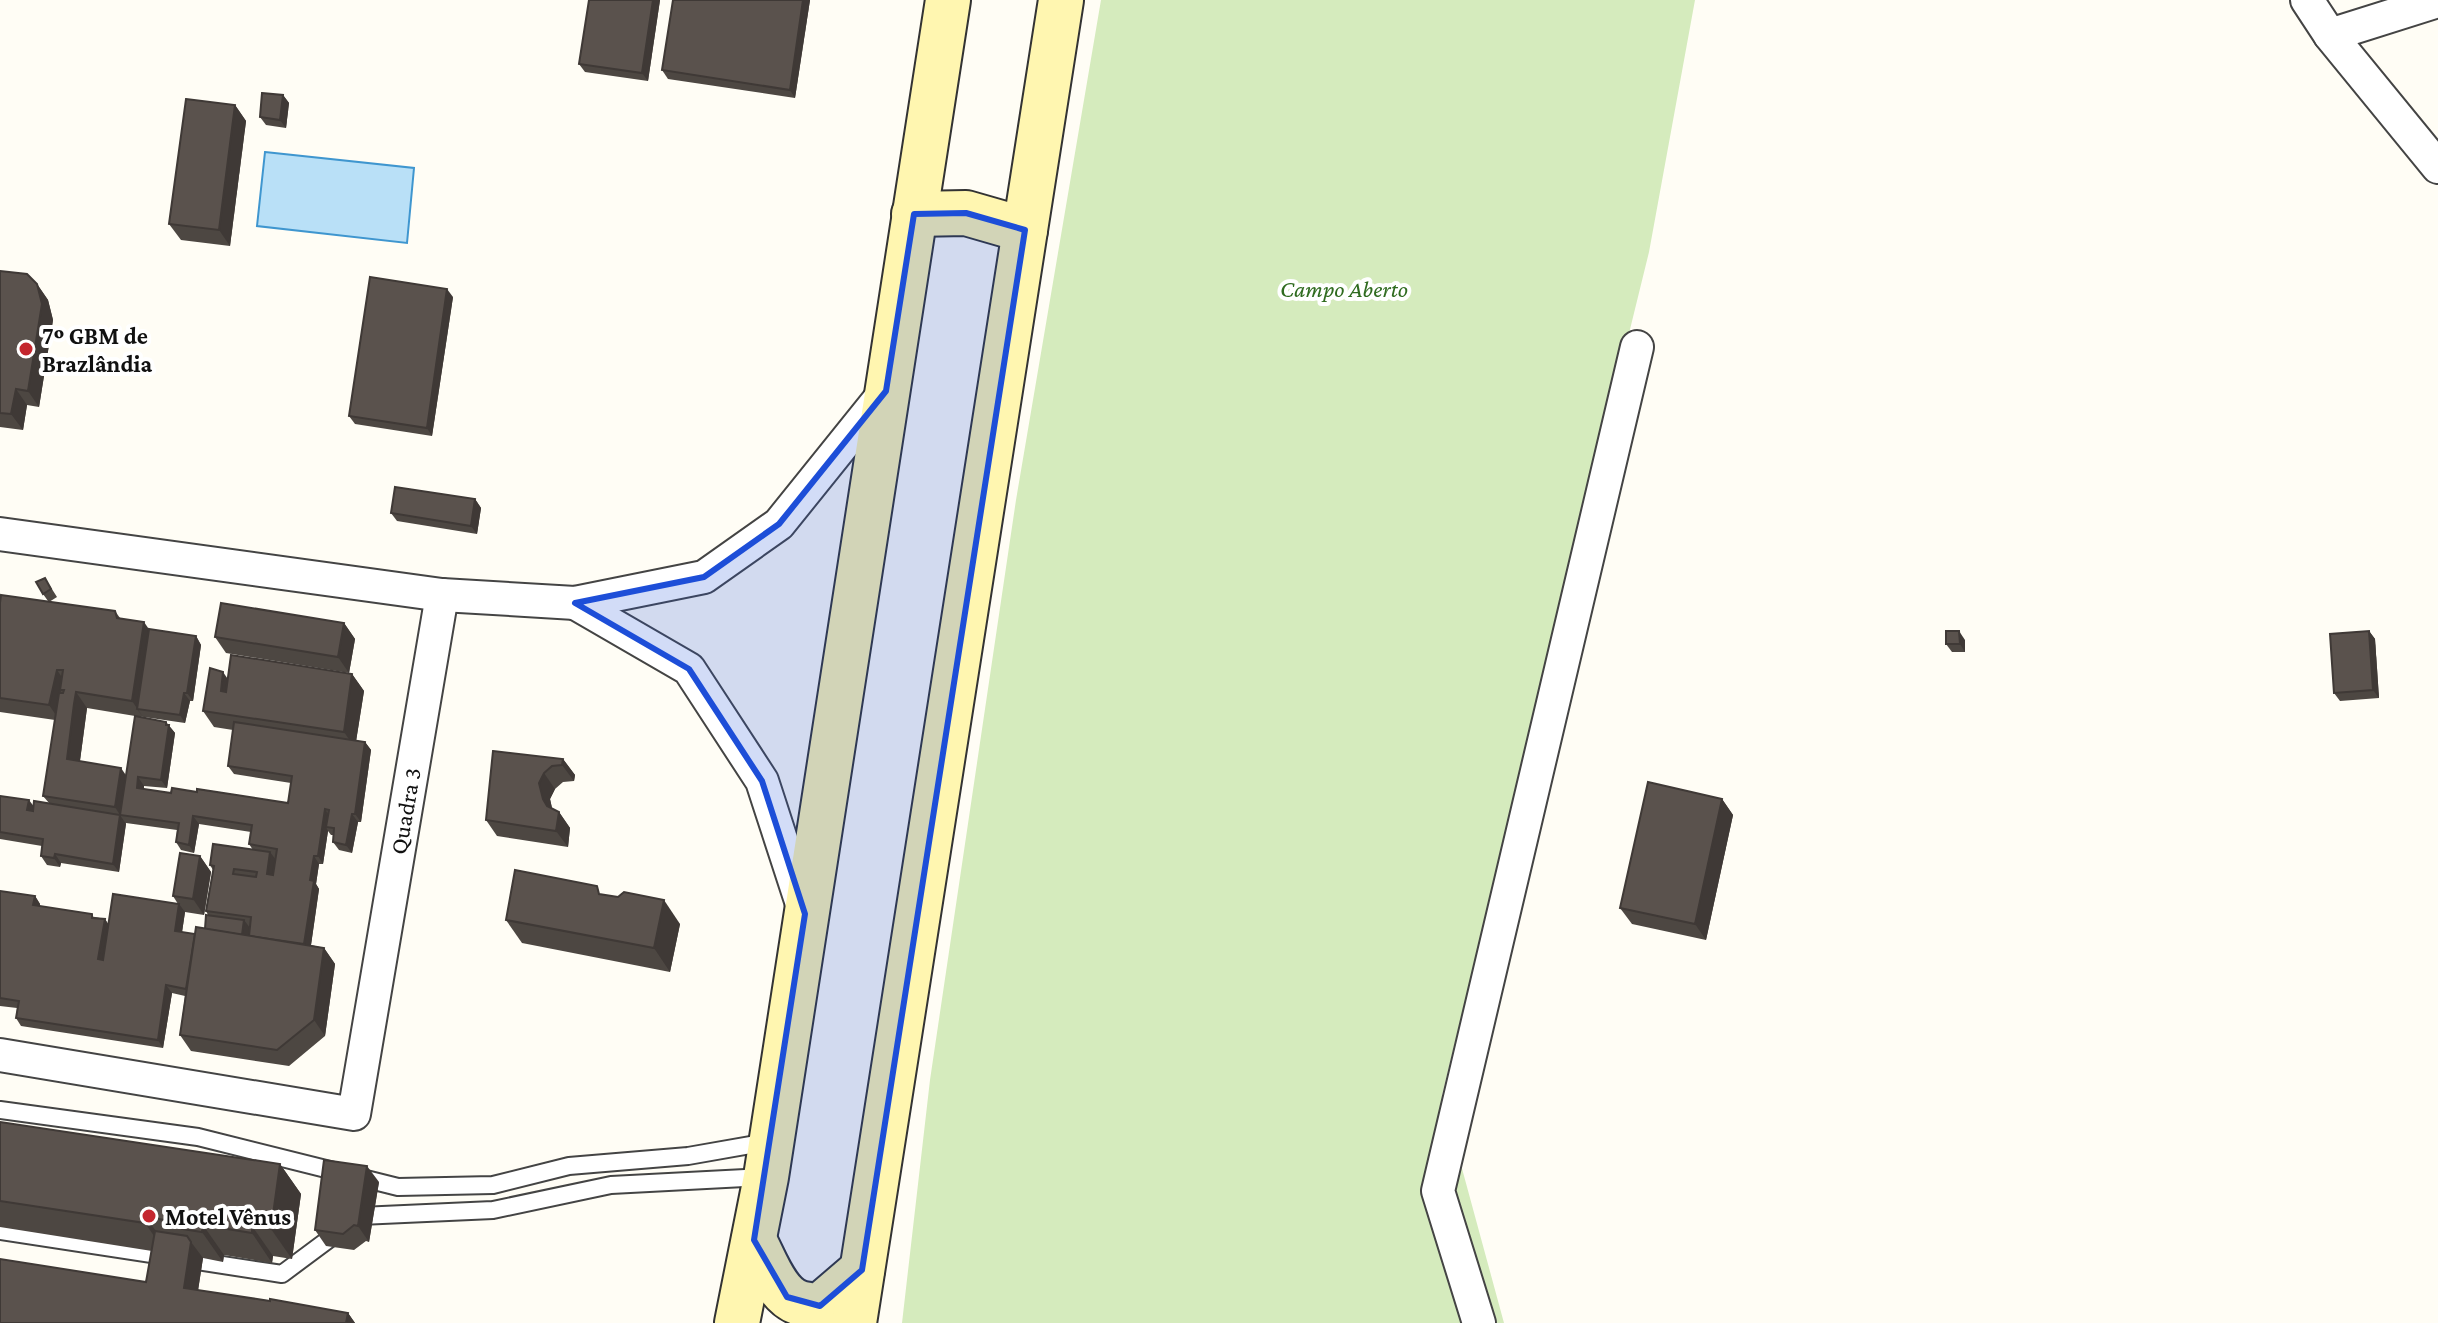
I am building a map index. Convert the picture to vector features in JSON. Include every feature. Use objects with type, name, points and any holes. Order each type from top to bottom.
[{"type":"street","points":[[737,1323],[768,1159],[948,0]]},
{"type":"street","points":[[854,1323],[1061,0]]},
{"type":"street","points":[[2307,0],[2330,35],[2438,167]]},
{"type":"street","points":[[2330,35],[2438,1]]},
{"type":"street","points":[[914,214],[966,213],[1025,230]]},
{"type":"street","points":[[1479,1323],[1438,1191],[1637,347]]},
{"type":"street","points":[[0,534],[442,595],[575,603],[704,577],[779,524],[886,391]]},
{"type":"street","name":"Quadra 3","points":[[0,1055],[354,1114],[442,595]]},
{"type":"street","points":[[575,603],[689,669],[762,781],[805,914]]},
{"type":"street","points":[[754,1240],[787,1297],[800,1303],[820,1306],[862,1270]]},
{"type":"lane","points":[[0,1110],[198,1137],[398,1187],[493,1185],[569,1166],[688,1156],[768,1159]]},
{"type":"lane","points":[[0,1231],[282,1274],[360,1216],[493,1210],[611,1185],[768,1159]]},
{"type":"highlighted area","points":[[966,213],[1025,230],[862,1270],[820,1306],[787,1297],[754,1240],[805,914],[762,781],[689,669],[575,603],[704,577],[779,524],[886,391],[914,214]]},
{"type":"green space","name":"Campo Aberto","points":[[1101,0],[1695,0],[1649,252],[1442,1095],[1504,1323],[902,1323],[930,1080],[1016,500]]},
{"type":"water","points":[[265,152],[414,168],[407,243],[257,226]]},
{"type":"building","points":[[589,0],[653,0],[642,73],[579,64]]},
{"type":"building","points":[[673,0],[803,0],[790,90],[662,70]]},
{"type":"building","points":[[262,93],[283,95],[280,120],[260,117]]},
{"type":"building","points":[[186,99],[235,105],[219,230],[169,224]]},
{"type":"building","name":"7º GBM de Brazlândia","points":[[0,271],[27,274],[37,284],[42,304],[28,391],[16,389],[11,414],[0,413]]},
{"type":"building","points":[[370,277],[447,289],[427,428],[349,416]]},
{"type":"building","points":[[395,487],[475,499],[471,526],[391,513]]},
{"type":"building","points":[[45,578],[51,589],[43,594],[36,582]]},
{"type":"building","points":[[1,595],[115,611],[117,618],[144,622],[132,701],[76,692],[74,704],[67,759],[121,768],[115,807],[43,796],[59,693],[64,690],[60,690],[63,670],[57,670],[49,705],[0,698]]},
{"type":"building","points":[[221,603],[344,623],[338,657],[215,637]]},
{"type":"building","points":[[149,629],[196,636],[187,693],[184,693],[180,715],[137,709]]},
{"type":"building","points":[[1946,631],[1959,631],[1960,644],[1946,644]]},
{"type":"building","points":[[2369,631],[2373,690],[2334,693],[2330,634]]},
{"type":"building","points":[[231,655],[352,674],[344,732],[203,711],[210,668],[223,672],[221,691],[226,692]]},
{"type":"building","points":[[135,716],[169,725],[161,780],[138,777],[137,788],[171,793],[172,788],[197,792],[197,789],[288,803],[292,776],[228,766],[234,722],[365,742],[355,814],[352,814],[346,845],[333,842],[334,828],[326,827],[329,810],[325,809],[318,856],[314,856],[310,880],[314,881],[304,944],[249,936],[251,917],[206,911],[214,866],[210,865],[213,844],[270,852],[267,874],[273,875],[277,849],[249,844],[252,825],[193,816],[189,845],[176,842],[179,823],[120,815]],"holes":[[[234,869],[257,872],[256,877],[233,874]]]},
{"type":"building","points":[[493,751],[563,759],[562,765],[552,766],[544,773],[539,783],[547,806],[559,812],[556,831],[486,820]]},
{"type":"building","points":[[1648,782],[1722,799],[1695,924],[1620,908]]},
{"type":"building","points":[[0,796],[29,800],[27,810],[33,811],[34,801],[120,815],[113,864],[55,854],[54,858],[41,856],[43,839],[0,832]]},
{"type":"building","points":[[180,853],[200,856],[193,899],[173,896]]},
{"type":"building","points":[[515,870],[597,886],[599,894],[618,897],[624,892],[664,900],[654,948],[506,920]]},
{"type":"building","points":[[0,891],[35,896],[33,905],[92,914],[92,918],[105,919],[98,959],[103,960],[113,894],[179,904],[175,931],[195,934],[186,989],[166,985],[158,1040],[16,1018],[19,1001],[0,998]]},
{"type":"building","points":[[206,915],[244,920],[242,935],[205,929]]},
{"type":"building","points":[[196,927],[324,948],[314,1020],[277,1050],[180,1035]]},
{"type":"building","name":"Motel Vênus","points":[[0,1122],[280,1164],[271,1229],[252,1226],[252,1233],[203,1225],[202,1232],[182,1229],[183,1223],[146,1217],[145,1223],[0,1201]]},
{"type":"building","points":[[324,1160],[367,1166],[358,1226],[354,1225],[343,1234],[315,1230]]},
{"type":"building","points":[[155,1231],[187,1236],[191,1242],[184,1288],[348,1313],[346,1323],[0,1323],[0,1259],[146,1282]]},
{"type":"place","name":"7º GBM de Brazlândia","points":[[26,349]]},
{"type":"place","name":"Motel Vênus","points":[[149,1216]]}]
